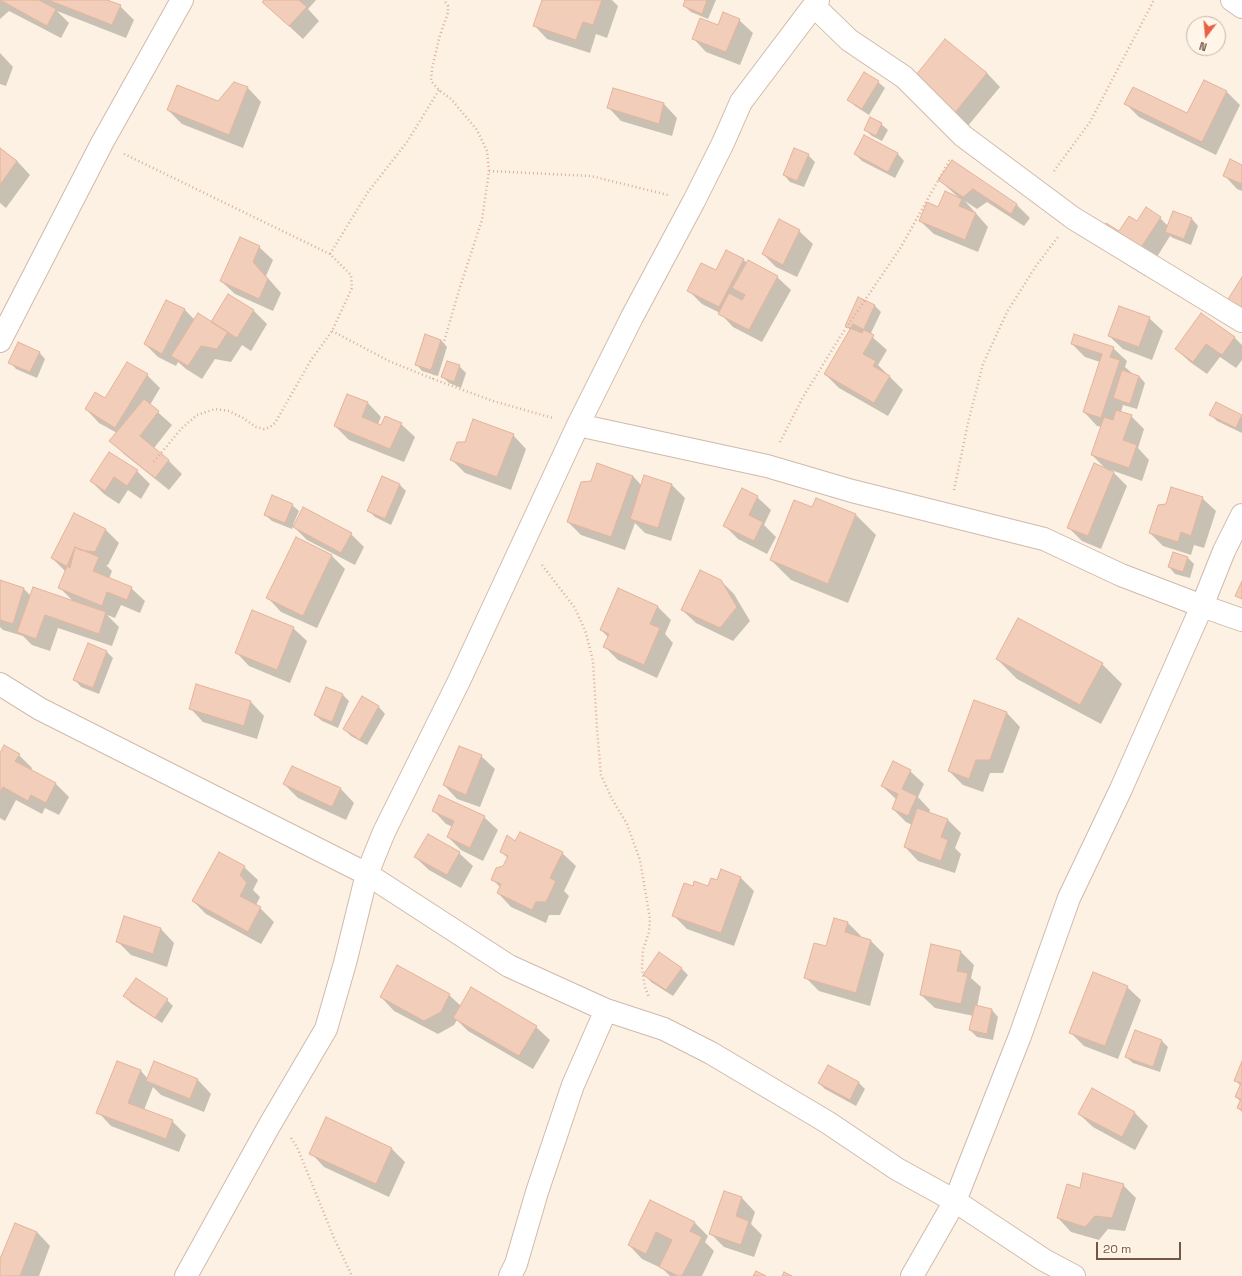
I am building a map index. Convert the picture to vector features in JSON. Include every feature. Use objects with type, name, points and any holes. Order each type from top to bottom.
[{"type":"street","points":[[0,341],[102,143],[182,0]]},
{"type":"street","points":[[1232,0],[1242,7]]},
{"type":"street","points":[[186,1276],[269,1126],[326,1029],[345,963],[367,874],[384,832],[459,681],[578,425],[632,317],[694,201],[741,102],[816,3],[849,40],[904,77],[963,136],[1038,192],[1073,218],[1242,321]]},
{"type":"street","points":[[578,425],[768,466],[852,491],[1044,539],[1121,575],[1242,620]]},
{"type":"street","points":[[912,1276],[955,1201],[1020,1036],[1069,898],[1121,789],[1202,606],[1224,551],[1242,515]]},
{"type":"street","points":[[0,684],[40,709],[367,874],[508,966],[606,1010],[664,1029],[711,1053],[826,1122],[897,1169],[955,1201],[1044,1260],[1074,1276]]},
{"type":"street","points":[[510,1276],[516,1264],[537,1192],[573,1086],[606,1010]]},
{"type":"path","points":[[444,0],[448,6]]},
{"type":"path","points":[[434,379],[460,287],[482,220],[489,171],[487,151],[477,130],[451,99],[438,90],[431,81],[432,68],[450,0]]},
{"type":"path","points":[[1038,192],[1090,122],[1154,0]]},
{"type":"path","points":[[330,254],[368,192],[407,142],[438,90]]},
{"type":"path","points":[[768,466],[804,397],[840,336],[901,247],[963,136]]},
{"type":"path","points":[[102,143],[330,254],[351,275],[352,281],[352,288],[332,331],[311,360],[275,423],[264,429],[256,427],[229,411],[215,409],[197,415],[181,429],[152,464]]},
{"type":"path","points":[[489,171],[591,176],[694,201]]},
{"type":"path","points":[[949,516],[968,423],[983,364],[1007,312],[1036,266],[1073,218]]},
{"type":"path","points":[[332,331],[389,361],[434,379],[493,401],[578,425]]},
{"type":"path","points":[[524,542],[575,608],[586,633],[593,661],[596,729],[601,775],[612,799],[627,824],[640,860],[650,918],[649,932],[643,950],[642,969],[645,987],[664,1029]]},
{"type":"path","points":[[269,1126],[285,1130],[297,1147],[334,1238],[352,1276]]},
{"type":"building","points":[[0,0],[39,0],[56,9],[47,26]]},
{"type":"building","points":[[48,0],[107,0],[121,5],[112,25]]},
{"type":"building","points":[[264,0],[299,0],[307,7],[289,26],[262,2]]},
{"type":"building","points":[[542,0],[602,0],[593,25],[583,22],[576,40],[533,26]]},
{"type":"building","points":[[685,0],[707,0],[702,14],[683,6]]},
{"type":"building","points":[[723,12],[740,19],[726,52],[692,39],[700,18],[718,25]]},
{"type":"building","points":[[945,39],[987,73],[954,114],[912,80]]},
{"type":"building","points":[[864,72],[879,81],[862,109],[847,100]]},
{"type":"building","points":[[1204,80],[1227,91],[1202,142],[1124,104],[1133,87],[1187,113]]},
{"type":"building","points":[[234,82],[248,87],[229,135],[167,110],[177,85],[218,101]]},
{"type":"building","points":[[613,88],[664,103],[659,124],[607,108]]},
{"type":"building","points":[[870,117],[882,123],[876,136],[864,130]]},
{"type":"building","points":[[864,135],[898,153],[888,172],[854,154]]},
{"type":"building","points":[[0,148],[17,161],[0,185]]},
{"type":"building","points":[[794,148],[809,154],[797,181],[783,175]]},
{"type":"building","points":[[1230,159],[1242,165],[1242,184],[1223,176]]},
{"type":"building","points":[[952,160],[1017,204],[1011,214],[973,189],[963,197],[938,180]]},
{"type":"building","points":[[945,191],[962,199],[959,206],[976,213],[965,240],[919,221],[927,202],[938,207]]},
{"type":"building","points":[[1146,207],[1161,217],[1131,263],[1095,241],[1106,223],[1119,231],[1129,216],[1137,221]]},
{"type":"building","points":[[1173,211],[1192,218],[1184,239],[1165,232]]},
{"type":"building","points":[[779,219],[800,230],[783,265],[762,254]]},
{"type":"building","points":[[240,237],[260,246],[253,262],[268,279],[259,299],[220,281]]},
{"type":"building","points":[[726,250],[744,259],[719,307],[687,291],[701,263],[716,270]]},
{"type":"building","points":[[748,260],[778,276],[749,330],[718,314],[729,293],[742,300],[745,295],[732,288]]},
{"type":"building","points":[[1242,277],[1242,308],[1225,304]]},
{"type":"building","points":[[228,294],[254,310],[237,338],[211,322]]},
{"type":"building","points":[[858,297],[875,305],[862,333],[845,326]]},
{"type":"building","points":[[166,300],[185,309],[162,354],[144,344]]},
{"type":"building","points":[[1119,306],[1150,317],[1139,347],[1108,336]]},
{"type":"building","points":[[198,313],[228,332],[217,349],[201,346],[188,366],[171,356]]},
{"type":"building","points":[[1201,313],[1235,337],[1222,355],[1206,344],[1193,362],[1175,349]]},
{"type":"building","points":[[853,324],[874,335],[863,354],[876,361],[873,366],[890,376],[874,403],[824,374]]},
{"type":"building","points":[[425,334],[441,340],[431,370],[415,365]]},
{"type":"building","points":[[1074,334],[1114,347],[1110,357],[1120,360],[1101,418],[1083,412],[1102,354],[1071,344]]},
{"type":"building","points":[[18,342],[40,352],[30,372],[8,363]]},
{"type":"building","points":[[447,361],[460,365],[454,382],[441,377]]},
{"type":"building","points":[[127,362],[148,374],[115,428],[85,409],[95,392],[105,398]]},
{"type":"building","points":[[1122,370],[1139,376],[1130,404],[1113,398]]},
{"type":"building","points":[[347,394],[368,402],[362,417],[381,425],[385,416],[402,423],[390,449],[334,426]]},
{"type":"building","points":[[144,399],[159,411],[140,436],[169,460],[155,478],[109,441]]},
{"type":"building","points":[[1216,402],[1242,415],[1236,428],[1209,415]]},
{"type":"building","points":[[1116,410],[1132,415],[1123,440],[1137,445],[1129,468],[1091,455],[1104,417],[1113,420]]},
{"type":"building","points":[[473,419],[514,434],[497,477],[450,460],[457,442],[465,442]]},
{"type":"building","points":[[109,452],[138,470],[127,486],[114,477],[105,491],[90,481]]},
{"type":"building","points":[[597,463],[633,476],[611,537],[567,522],[581,482],[591,481]]},
{"type":"building","points":[[1094,463],[1114,472],[1088,536],[1067,528]]},
{"type":"building","points":[[644,475],[672,484],[658,528],[630,519]]},
{"type":"building","points":[[382,476],[400,484],[385,519],[367,511]]},
{"type":"building","points":[[1171,487],[1203,497],[1191,536],[1181,532],[1178,542],[1149,533],[1158,505],[1166,504]]},
{"type":"building","points":[[742,488],[758,496],[749,515],[763,522],[754,541],[723,526]]},
{"type":"building","points":[[272,495],[293,504],[285,523],[264,515]]},
{"type":"building","points":[[816,498],[856,514],[828,584],[770,560],[794,500],[812,507]]},
{"type":"building","points":[[303,507],[352,533],[341,553],[293,527]]},
{"type":"building","points":[[74,513],[106,529],[95,552],[80,550],[75,547],[70,568],[51,558]]},
{"type":"building","points":[[296,537],[332,555],[303,616],[266,598]]},
{"type":"building","points":[[75,547],[99,557],[93,571],[132,587],[127,600],[107,592],[102,606],[58,588]]},
{"type":"building","points":[[1173,552],[1188,557],[1183,572],[1168,567]]},
{"type":"building","points":[[700,570],[721,580],[737,607],[720,628],[681,610]]},
{"type":"building","points":[[0,580],[24,588],[13,624],[0,620]]},
{"type":"building","points":[[1242,581],[1242,599],[1235,596]]},
{"type":"building","points":[[33,587],[106,612],[99,634],[45,615],[36,639],[17,632]]},
{"type":"building","points":[[618,588],[658,606],[650,624],[660,628],[644,665],[603,647],[609,634],[600,630]]},
{"type":"building","points":[[252,610],[294,627],[277,670],[235,653]]},
{"type":"building","points":[[1018,618],[1103,663],[1080,705],[996,659]]},
{"type":"building","points":[[88,643],[107,651],[93,688],[73,680]]},
{"type":"building","points":[[196,684],[251,701],[244,726],[189,709]]},
{"type":"building","points":[[326,687],[343,694],[332,722],[314,715]]},
{"type":"building","points":[[362,696],[379,706],[360,740],[343,729]]},
{"type":"building","points":[[974,700],[1007,712],[990,760],[976,760],[969,779],[948,771]]},
{"type":"building","points":[[4,745],[20,754],[15,761],[56,783],[46,803],[31,795],[28,801],[3,787],[0,792],[0,753]]},
{"type":"building","points":[[459,746],[482,755],[466,795],[443,785]]},
{"type":"building","points":[[893,761],[911,770],[902,789],[917,796],[908,816],[892,809],[898,794],[881,786]]},
{"type":"building","points":[[292,766],[341,788],[332,807],[283,784]]},
{"type":"building","points":[[439,795],[485,816],[470,848],[447,837],[454,821],[432,811]]},
{"type":"building","points":[[917,808],[948,819],[941,837],[948,840],[941,861],[904,847]]},
{"type":"building","points":[[520,832],[563,852],[550,878],[556,881],[546,902],[536,902],[532,910],[497,893],[501,884],[491,880],[496,868],[503,866],[508,856],[500,852],[507,835],[515,841]]},
{"type":"building","points":[[428,834],[460,852],[447,875],[414,857]]},
{"type":"building","points":[[219,852],[245,866],[240,875],[247,883],[240,896],[261,907],[248,932],[192,901]]},
{"type":"building","points":[[721,869],[741,877],[721,933],[672,916],[684,883],[693,886],[694,881],[708,886],[711,878],[717,880]]},
{"type":"building","points":[[124,916],[161,928],[153,954],[116,942]]},
{"type":"building","points":[[834,918],[848,922],[845,932],[871,940],[856,993],[804,978],[814,943],[826,946]]},
{"type":"building","points":[[931,944],[961,951],[957,971],[968,973],[961,1004],[920,995]]},
{"type":"building","points":[[659,952],[682,968],[666,990],[643,975]]},
{"type":"building","points":[[397,965],[450,994],[441,1012],[424,1021],[380,997]]},
{"type":"building","points":[[1093,972],[1128,986],[1105,1046],[1069,1033]]},
{"type":"building","points":[[136,978],[168,999],[155,1018],[123,996]]},
{"type":"building","points":[[471,987],[537,1026],[519,1056],[453,1018]]},
{"type":"building","points":[[975,1005],[992,1009],[987,1034],[969,1030]]},
{"type":"building","points":[[1135,1030],[1162,1040],[1153,1067],[1125,1057]]},
{"type":"building","points":[[117,1061],[141,1070],[128,1103],[173,1120],[166,1139],[96,1113]]},
{"type":"building","points":[[154,1061],[198,1079],[190,1099],[146,1081]]},
{"type":"building","points":[[1242,1061],[1242,1110],[1237,1108],[1241,1099],[1235,1097],[1241,1083],[1234,1081]]},
{"type":"building","points":[[828,1065],[859,1082],[850,1100],[818,1083]]},
{"type":"building","points":[[1092,1088],[1135,1112],[1122,1137],[1078,1114]]},
{"type":"building","points":[[326,1117],[392,1148],[376,1184],[309,1154]]},
{"type":"building","points":[[1083,1173],[1124,1184],[1112,1218],[1095,1216],[1085,1227],[1057,1218],[1067,1184],[1080,1188]]},
{"type":"building","points":[[724,1191],[742,1197],[736,1216],[749,1221],[741,1245],[709,1234]]},
{"type":"building","points":[[650,1200],[695,1222],[690,1231],[702,1237],[682,1276],[678,1276],[659,1267],[672,1240],[656,1232],[646,1254],[628,1245]]},
{"type":"building","points":[[15,1223],[37,1232],[20,1276],[0,1276],[0,1259]]},
{"type":"building","points":[[756,1271],[766,1276],[753,1276]]},
{"type":"building","points":[[784,1272],[792,1276],[782,1276]]}]
